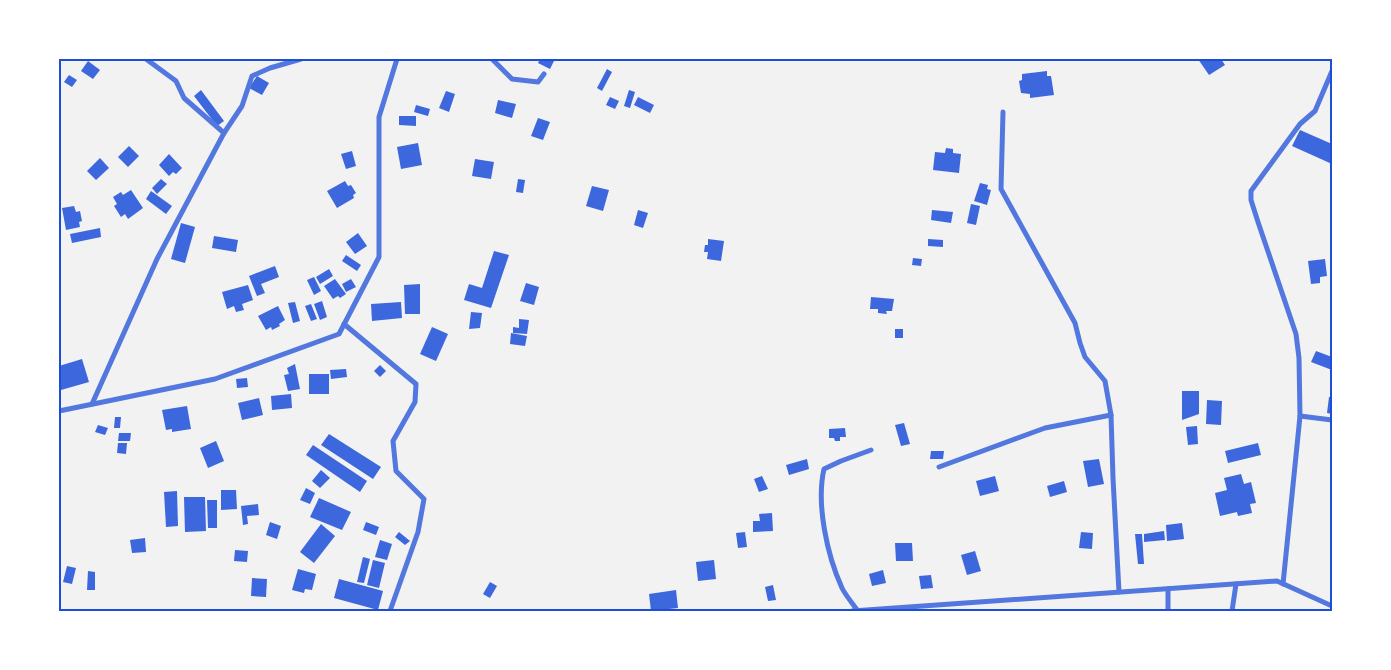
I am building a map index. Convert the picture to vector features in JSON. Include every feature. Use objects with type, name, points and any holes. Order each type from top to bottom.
[{"type":"street","points":[[146,59],[176,81],[184,98],[224,133]]},
{"type":"street","points":[[92,404],[157,259],[224,133],[242,106],[252,76],[270,68],[301,59]]},
{"type":"street","points":[[59,411],[215,379],[339,334],[379,257],[379,117],[397,59]]},
{"type":"street","points":[[492,59],[512,79],[538,82],[544,74]]},
{"type":"street","points":[[1283,584],[1300,416],[1299,358],[1296,334],[1251,200],[1251,191],[1300,124],[1314,111],[1332,72]]},
{"type":"street","points":[[1003,112],[1001,188],[1075,323],[1086,357],[1105,381],[1111,415],[1119,592]]},
{"type":"street","points":[[344,324],[416,384],[415,402],[393,441],[396,471],[424,499],[418,532],[390,611]]},
{"type":"street","points":[[939,467],[1045,428],[1111,415]]},
{"type":"street","points":[[1300,416],[1332,420]]},
{"type":"street","points":[[858,611],[843,589],[824,534],[821,483],[824,469],[871,450]]},
{"type":"street","points":[[852,611],[1277,581],[1332,606]]},
{"type":"street","points":[[1232,611],[1236,584]]},
{"type":"street","points":[[1168,589],[1168,611]]},
{"type":"building","points":[[540,59],[555,59],[550,69],[538,63]]},
{"type":"building","points":[[1198,59],[1221,59],[1225,65],[1209,75]]},
{"type":"building","points":[[88,61],[100,70],[93,79],[81,71]]},
{"type":"building","points":[[607,69],[612,72],[602,91],[597,88]]},
{"type":"building","points":[[1047,71],[1047,76],[1051,76],[1054,95],[1030,98],[1030,94],[1021,93],[1019,81],[1022,80],[1022,74]]},
{"type":"building","points":[[69,75],[77,80],[72,87],[64,82]]},
{"type":"building","points":[[257,76],[269,83],[262,95],[249,88]]},
{"type":"building","points":[[201,90],[224,121],[217,126],[194,96]]},
{"type":"building","points":[[629,90],[635,92],[630,108],[624,106]]},
{"type":"building","points":[[446,91],[455,94],[449,112],[439,108]]},
{"type":"building","points":[[610,97],[619,101],[615,109],[606,105]]},
{"type":"building","points":[[638,97],[654,105],[650,113],[634,105]]},
{"type":"building","points":[[498,100],[516,104],[512,118],[495,113]]},
{"type":"building","points":[[416,105],[430,109],[428,116],[414,112]]},
{"type":"building","points":[[399,116],[416,116],[416,126],[399,125]]},
{"type":"building","points":[[538,118],[550,122],[543,140],[531,136]]},
{"type":"building","points":[[1300,130],[1332,144],[1332,164],[1292,146]]},
{"type":"building","points":[[418,143],[422,165],[401,169],[397,147]]},
{"type":"building","points":[[129,146],[139,156],[128,167],[118,157]]},
{"type":"building","points":[[946,148],[953,149],[953,153],[961,154],[959,173],[933,170],[935,152],[945,153]]},
{"type":"building","points":[[352,151],[356,166],[346,169],[341,154]]},
{"type":"building","points":[[169,154],[182,168],[176,174],[173,172],[169,176],[159,165]]},
{"type":"building","points":[[100,158],[109,168],[96,180],[87,171]]},
{"type":"building","points":[[475,159],[494,162],[491,179],[472,176]]},
{"type":"building","points":[[161,179],[167,184],[157,194],[152,188]]},
{"type":"building","points":[[518,179],[525,180],[523,193],[516,192]]},
{"type":"building","points":[[345,181],[348,186],[351,185],[356,193],[353,195],[354,198],[337,208],[327,191]]},
{"type":"building","points":[[980,183],[988,185],[987,189],[991,190],[987,205],[974,201]]},
{"type":"building","points":[[592,186],[609,190],[603,211],[586,206]]},
{"type":"building","points":[[131,190],[143,208],[128,219],[125,214],[121,217],[114,206],[117,204],[113,197],[121,192],[123,195]]},
{"type":"building","points":[[151,191],[172,206],[166,214],[146,199]]},
{"type":"building","points":[[971,204],[980,206],[976,225],[967,223]]},
{"type":"building","points":[[74,206],[76,212],[80,211],[82,221],[79,222],[80,227],[66,230],[62,208]]},
{"type":"building","points":[[638,210],[648,213],[643,228],[634,225]]},
{"type":"building","points":[[932,210],[953,212],[951,223],[931,220]]},
{"type":"building","points":[[181,223],[195,227],[185,263],[171,259]]},
{"type":"building","points":[[100,228],[101,237],[72,243],[70,234]]},
{"type":"building","points":[[358,233],[367,246],[355,254],[346,242]]},
{"type":"building","points":[[214,236],[238,240],[236,252],[212,248]]},
{"type":"building","points":[[708,239],[724,241],[721,261],[707,259],[708,252],[704,252],[705,245],[708,245]]},
{"type":"building","points":[[928,239],[943,240],[943,247],[928,246]]},
{"type":"building","points":[[494,251],[509,255],[491,308],[464,300],[469,284],[482,288]]},
{"type":"building","points":[[346,255],[361,265],[357,271],[342,261]]},
{"type":"building","points":[[913,258],[922,259],[921,266],[912,265]]},
{"type":"building","points":[[1325,259],[1327,276],[1320,277],[1320,283],[1311,284],[1308,261]]},
{"type":"building","points":[[275,266],[279,277],[261,284],[265,293],[257,296],[249,276]]},
{"type":"building","points":[[329,269],[333,276],[320,284],[316,277]]},
{"type":"building","points":[[314,277],[321,291],[314,295],[307,280]]},
{"type":"building","points":[[335,279],[346,294],[340,298],[338,296],[333,299],[324,286]]},
{"type":"building","points":[[351,279],[356,287],[346,292],[342,284]]},
{"type":"building","points":[[526,283],[539,287],[534,305],[520,301]]},
{"type":"building","points":[[420,284],[420,314],[405,314],[404,285]]},
{"type":"building","points":[[248,285],[253,300],[242,304],[244,310],[236,312],[234,306],[227,309],[222,292]]},
{"type":"building","points":[[871,297],[894,299],[892,311],[886,311],[887,314],[878,313],[878,309],[870,309]]},
{"type":"building","points":[[322,301],[327,317],[320,320],[314,304]]},
{"type":"building","points":[[295,302],[300,321],[293,323],[288,303]]},
{"type":"building","points":[[401,302],[402,318],[372,321],[371,304]]},
{"type":"building","points":[[311,304],[317,319],[311,321],[305,306]]},
{"type":"building","points":[[278,306],[285,320],[279,324],[280,326],[272,330],[271,327],[266,330],[258,316]]},
{"type":"building","points":[[471,312],[482,313],[480,328],[469,329]]},
{"type":"building","points":[[519,319],[529,320],[527,334],[513,333],[513,327],[519,328]]},
{"type":"building","points":[[432,327],[448,334],[436,361],[420,354]]},
{"type":"building","points":[[895,329],[903,329],[903,338],[895,338]]},
{"type":"building","points":[[511,333],[527,336],[525,346],[510,344]]},
{"type":"building","points":[[1316,351],[1332,357],[1332,370],[1311,362]]},
{"type":"building","points":[[82,359],[89,382],[61,390],[59,366]]},
{"type":"building","points":[[295,364],[300,389],[288,391],[284,375],[289,374],[287,368]]},
{"type":"building","points":[[380,365],[386,371],[380,377],[374,371]]},
{"type":"building","points":[[346,369],[347,377],[331,379],[330,370]]},
{"type":"building","points":[[309,374],[329,374],[329,394],[309,394]]},
{"type":"building","points":[[247,378],[248,387],[237,388],[236,379]]},
{"type":"building","points":[[1182,391],[1199,391],[1199,414],[1182,420]]},
{"type":"building","points":[[291,394],[292,408],[272,410],[271,396]]},
{"type":"building","points":[[1329,397],[1332,397],[1332,414],[1327,413]]},
{"type":"building","points":[[259,398],[263,415],[242,420],[238,403]]},
{"type":"building","points":[[1207,400],[1222,401],[1221,425],[1206,424]]},
{"type":"building","points":[[187,406],[191,429],[172,432],[172,429],[166,430],[162,410]]},
{"type":"building","points":[[115,417],[121,417],[120,428],[114,428]]},
{"type":"building","points":[[904,423],[910,444],[901,446],[895,425]]},
{"type":"building","points":[[98,425],[108,428],[105,435],[95,432]]},
{"type":"building","points":[[1197,426],[1198,444],[1188,445],[1186,427]]},
{"type":"building","points":[[845,428],[846,437],[840,437],[840,441],[829,438],[829,429]]},
{"type":"building","points":[[119,433],[131,433],[130,441],[118,441]]},
{"type":"building","points":[[329,434],[381,467],[373,479],[321,445]]},
{"type":"building","points":[[216,441],[224,461],[208,468],[200,448]]},
{"type":"building","points":[[118,443],[127,443],[126,454],[117,453]]},
{"type":"building","points":[[1258,443],[1261,455],[1228,463],[1225,451]]},
{"type":"building","points":[[313,445],[367,481],[360,492],[306,455]]},
{"type":"building","points":[[931,451],[944,451],[943,459],[930,459]]},
{"type":"building","points":[[807,459],[809,469],[789,475],[786,465]]},
{"type":"building","points":[[1099,459],[1104,484],[1088,487],[1083,461]]},
{"type":"building","points":[[321,470],[330,478],[320,488],[312,481]]},
{"type":"building","points":[[1241,474],[1244,484],[1251,482],[1256,503],[1250,504],[1252,513],[1238,516],[1237,512],[1220,516],[1215,493],[1227,490],[1224,478]]},
{"type":"building","points":[[762,476],[768,489],[759,492],[754,479]]},
{"type":"building","points":[[995,476],[999,491],[980,496],[976,481]]},
{"type":"building","points":[[1064,481],[1067,492],[1050,497],[1047,486]]},
{"type":"building","points":[[306,488],[315,493],[310,504],[300,500]]},
{"type":"building","points":[[221,490],[236,490],[237,509],[221,510]]},
{"type":"building","points":[[177,491],[178,526],[166,527],[164,492]]},
{"type":"building","points":[[184,497],[205,497],[206,531],[185,532]]},
{"type":"building","points":[[319,498],[351,512],[342,530],[310,517]]},
{"type":"building","points":[[207,500],[217,500],[217,528],[208,528]]},
{"type":"building","points":[[258,504],[259,515],[247,516],[248,524],[243,525],[241,506]]},
{"type":"building","points":[[772,513],[773,531],[753,532],[753,521],[760,521],[759,514]]},
{"type":"building","points":[[270,522],[281,526],[277,539],[266,535]]},
{"type":"building","points":[[366,522],[379,527],[376,535],[363,530]]},
{"type":"building","points":[[1182,523],[1184,539],[1167,541],[1166,525]]},
{"type":"building","points":[[321,524],[335,536],[314,563],[300,552]]},
{"type":"building","points":[[1164,531],[1165,540],[1144,542],[1144,534]]},
{"type":"building","points":[[399,532],[410,541],[405,545],[395,537]]},
{"type":"building","points":[[745,532],[747,547],[738,548],[736,533]]},
{"type":"building","points":[[1081,532],[1093,533],[1092,549],[1079,548]]},
{"type":"building","points":[[1135,534],[1142,534],[1144,564],[1138,564]]},
{"type":"building","points":[[145,538],[146,552],[132,553],[130,540]]},
{"type":"building","points":[[380,540],[392,544],[387,560],[375,557]]},
{"type":"building","points":[[895,543],[912,543],[913,561],[896,561]]},
{"type":"building","points":[[235,550],[248,551],[247,562],[234,561]]},
{"type":"building","points":[[975,551],[981,571],[967,575],[961,555]]},
{"type":"building","points":[[363,557],[370,559],[364,583],[357,582]]},
{"type":"building","points":[[373,560],[385,563],[379,588],[367,585]]},
{"type":"building","points":[[714,560],[716,579],[698,581],[696,562]]},
{"type":"building","points":[[67,566],[76,568],[72,584],[63,582]]},
{"type":"building","points":[[298,569],[316,574],[312,590],[305,589],[304,593],[292,590]]},
{"type":"building","points":[[883,570],[886,583],[872,586],[869,574]]},
{"type":"building","points":[[88,571],[95,572],[95,590],[87,590]]},
{"type":"building","points":[[931,575],[933,588],[921,589],[919,576]]},
{"type":"building","points":[[252,578],[267,579],[266,597],[251,596]]},
{"type":"building","points":[[339,579],[383,591],[378,610],[334,598]]},
{"type":"building","points":[[490,582],[497,586],[490,598],[483,594]]},
{"type":"building","points":[[773,585],[776,600],[768,601],[765,587]]},
{"type":"building","points":[[676,590],[678,608],[651,611],[649,594]]}]
